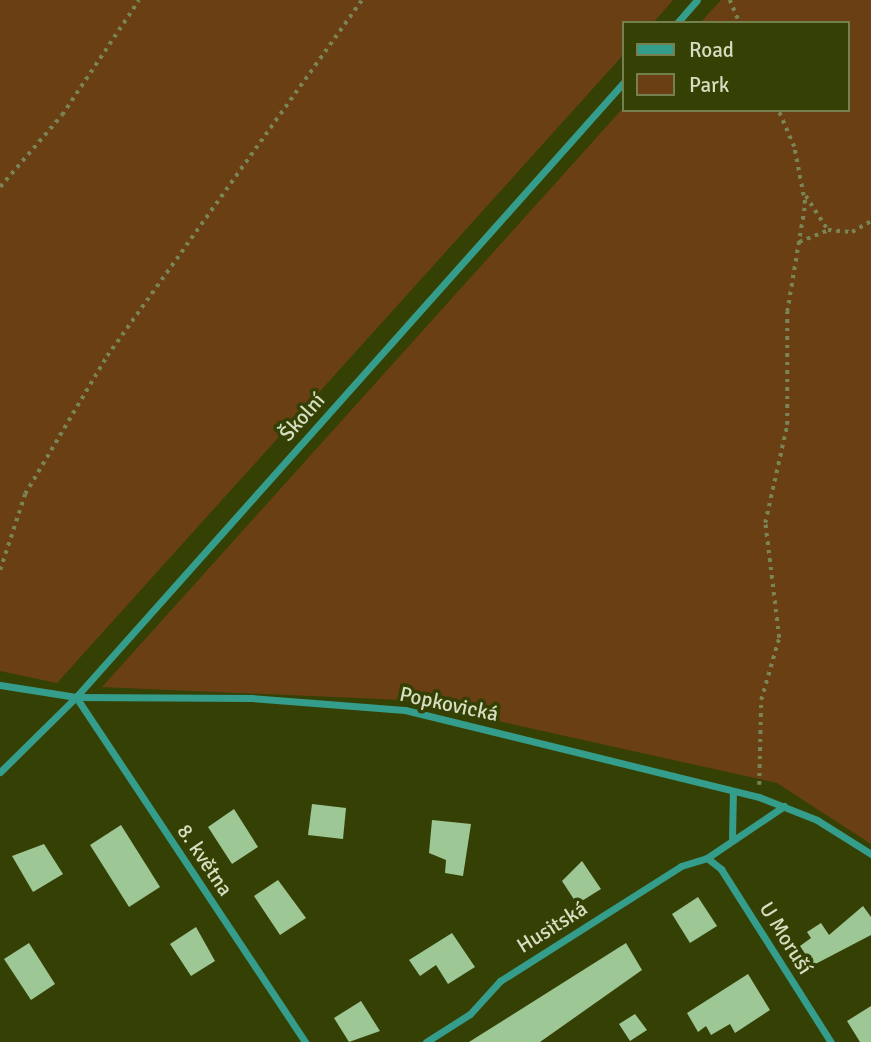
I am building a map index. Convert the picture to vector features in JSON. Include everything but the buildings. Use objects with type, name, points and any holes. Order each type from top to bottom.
[{"type":"street","points":[[679,21],[697,0]]},
{"type":"street","name":"Školní","points":[[0,772],[76,697],[622,84]]},
{"type":"street","name":"Popkovická","points":[[0,685],[76,697],[251,698],[405,710],[759,797],[784,806],[871,854]]},
{"type":"street","name":"8. května","points":[[76,697],[305,1042]]},
{"type":"street","points":[[732,837],[733,791]]},
{"type":"street","name":"Husitská","points":[[426,1042],[470,1014],[500,981],[681,866],[706,858],[732,837],[784,806]]},
{"type":"street","name":"U Moruší","points":[[706,858],[721,869],[831,1042]]},
{"type":"path","points":[[0,187],[62,115],[139,0]]},
{"type":"path","points":[[0,570],[25,494],[107,356],[362,0]]},
{"type":"path","points":[[730,0],[739,21]]},
{"type":"path","points":[[779,112],[805,195],[828,230]]},
{"type":"path","points":[[759,797],[761,700],[779,638],[765,523],[787,425],[787,312],[805,195]]},
{"type":"path","points":[[799,242],[828,230],[852,232],[871,221]]},
{"type":"green space","points":[[0,0],[673,0],[655,21],[622,21],[622,56],[57,683],[0,671]]},
{"type":"green space","points":[[721,0],[871,0],[871,844],[777,783],[403,700],[102,687],[622,109],[622,112],[850,112],[850,21],[702,21]]}]
